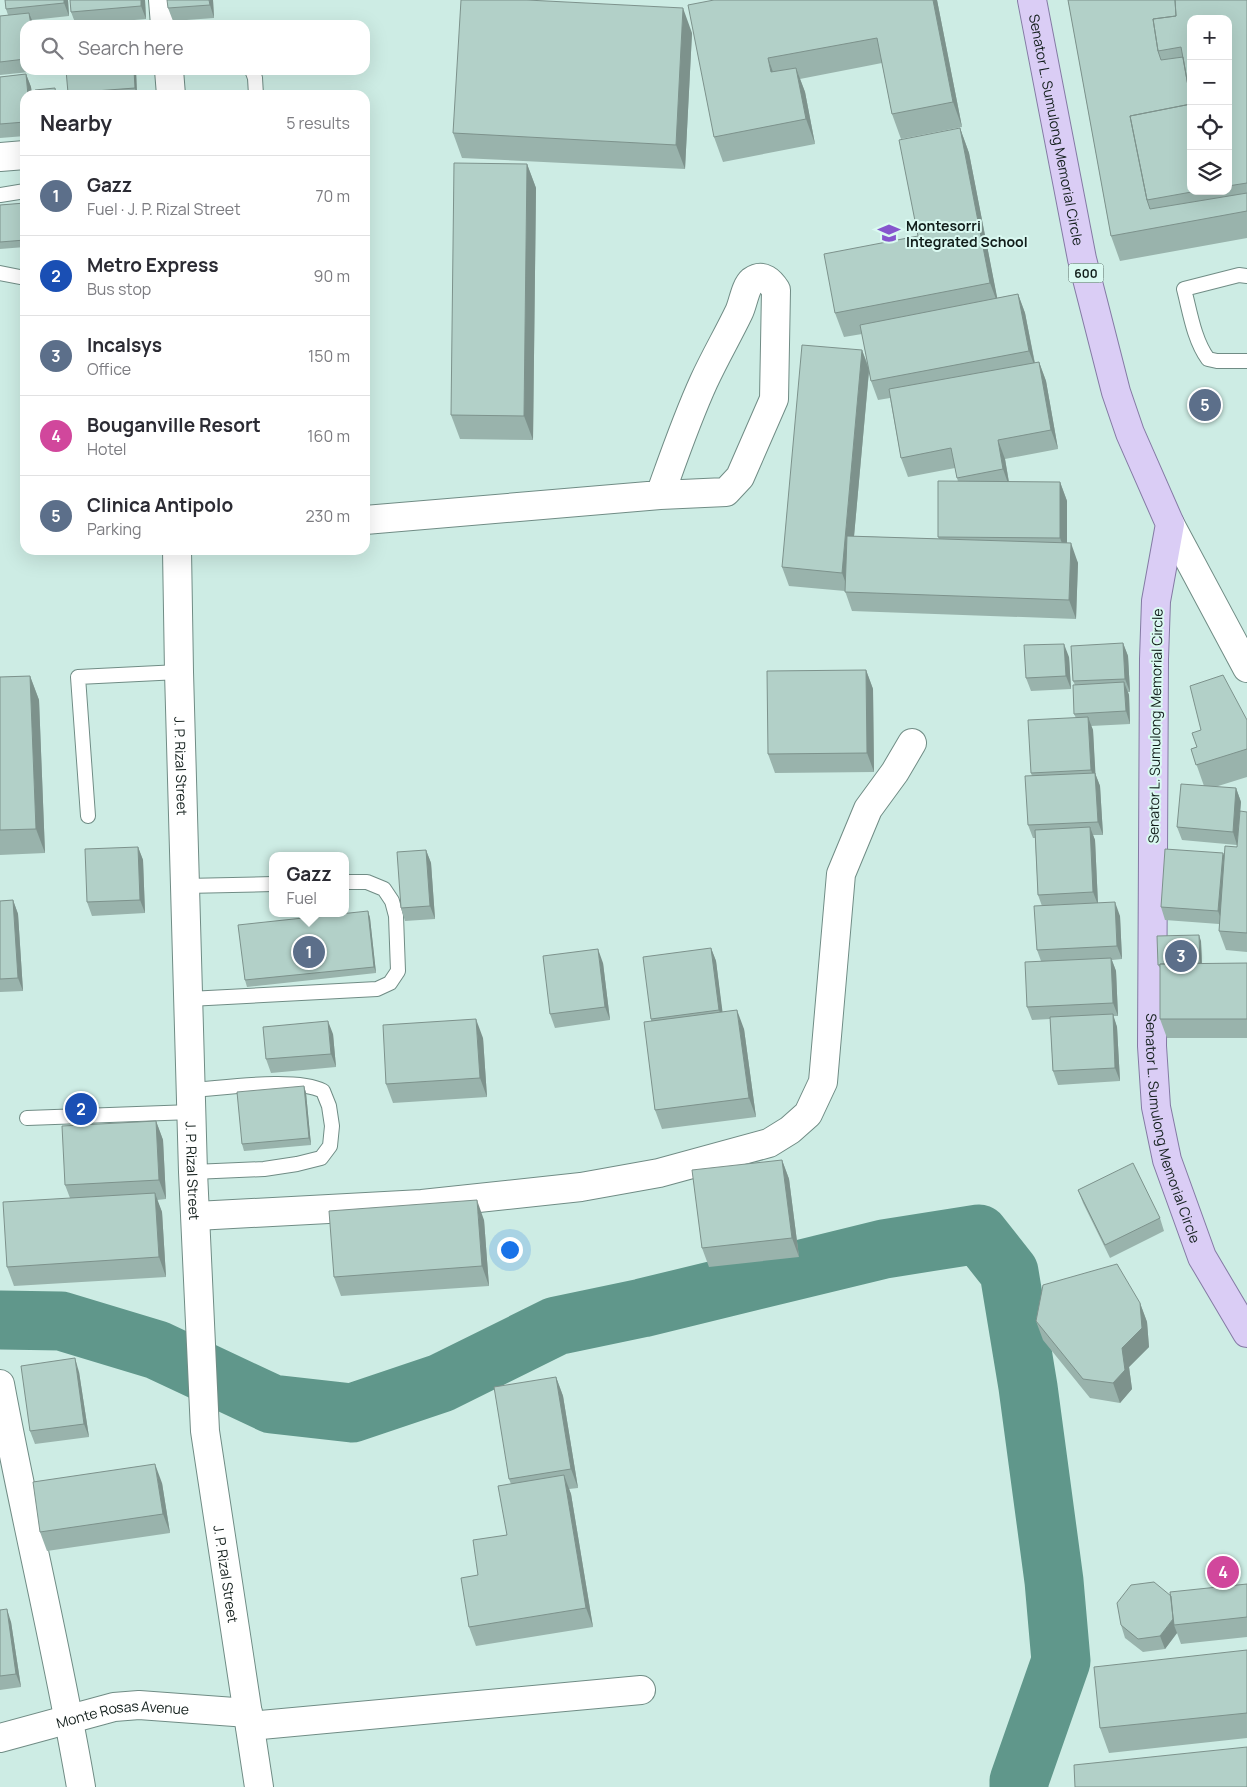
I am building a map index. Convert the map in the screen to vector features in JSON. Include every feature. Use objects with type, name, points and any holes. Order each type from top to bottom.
[{"type":"main road","name":"Senator L. Sumulong Memorial Circle","points":[[1032,0],[1082,259],[1116,392],[1130,433],[1170,524],[1156,601],[1154,659],[1152,1046],[1156,1107],[1167,1160],[1202,1257],[1245,1327]]},
{"type":"street","points":[[163,0],[165,20]]},
{"type":"street","points":[[169,75],[171,90]]},
{"type":"street","points":[[0,157],[20,155]]},
{"type":"street","points":[[370,520],[660,494],[726,492],[740,477],[774,399],[776,290],[772,283],[765,278],[757,278],[750,283],[739,311],[705,379],[681,435],[660,494]]},
{"type":"street","name":"600","points":[[1170,524],[1247,668]]},
{"type":"street","name":"J. P. Rizal Street","points":[[177,555],[178,672],[193,1172],[205,1431],[259,1787]]},
{"type":"street","points":[[196,1216],[422,1204],[581,1186],[659,1173],[769,1143],[790,1130],[808,1114],[823,1082],[841,874],[868,809],[895,772],[912,743]]},
{"type":"street","points":[[0,1384],[8,1473],[69,1719],[81,1787]]},
{"type":"street","name":"Monte Rosas Avenue","points":[[0,1738],[114,1707],[139,1705],[249,1719],[641,1690]]},
{"type":"lane","points":[[254,75],[256,90]]},
{"type":"lane","points":[[0,195],[20,192]]},
{"type":"lane","points":[[0,274],[20,277]]},
{"type":"lane","points":[[1247,276],[1240,275],[1184,289],[1202,352],[1208,359],[1217,361],[1247,361]]},
{"type":"lane","points":[[88,816],[78,677],[178,672]]},
{"type":"lane","points":[[189,999],[377,989],[390,983],[398,971],[396,916],[392,902],[384,889],[367,882],[349,882]]},
{"type":"lane","points":[[185,886],[269,884]]},
{"type":"lane","points":[[27,1118],[191,1101],[276,1084],[314,1087],[323,1091],[329,1106],[332,1126],[330,1146],[321,1158],[264,1169],[193,1172]]},
{"type":"building","points":[[5,0],[64,0],[64,3],[6,9]]},
{"type":"building","points":[[70,0],[141,0],[141,6],[71,12]]},
{"type":"building","points":[[167,0],[209,0],[210,5],[168,8]]},
{"type":"building","points":[[461,0],[527,0],[683,8],[676,145],[453,133]]},
{"type":"building","points":[[714,0],[933,0],[953,102],[892,114],[877,38],[768,58],[771,72],[796,68],[806,119],[714,137],[688,5]]},
{"type":"building","points":[[1068,0],[1175,0],[1176,16],[1153,19],[1161,60],[1183,57],[1187,80],[1187,105],[1130,116],[1150,209],[1247,193],[1247,211],[1111,236]]},
{"type":"building","points":[[1175,0],[1247,0],[1247,183],[1232,185],[1232,15],[1187,15],[1187,80],[1181,47],[1158,51],[1153,19],[1176,16]]},
{"type":"building","points":[[29,13],[30,20],[20,20],[20,60],[0,62],[0,16]]},
{"type":"building","points":[[26,75],[28,90],[20,90],[20,122],[0,124],[0,77]]},
{"type":"building","points":[[66,75],[134,75],[135,88],[68,90]]},
{"type":"building","points":[[55,88],[55,90],[35,90]]},
{"type":"building","points":[[1187,105],[1187,193],[1147,200],[1130,116]]},
{"type":"building","points":[[960,128],[990,283],[835,313],[824,254],[918,236],[899,140]]},
{"type":"building","points":[[454,163],[527,164],[524,416],[451,415]]},
{"type":"building","points":[[20,203],[20,240],[0,242],[0,205]]},
{"type":"building","points":[[1018,294],[1029,351],[871,381],[860,325]]},
{"type":"building","points":[[802,345],[862,350],[842,573],[782,567]]},
{"type":"building","points":[[1039,362],[1051,430],[998,440],[1003,469],[957,478],[951,448],[901,458],[889,389]]},
{"type":"building","points":[[938,481],[1060,482],[1060,538],[938,537]]},
{"type":"building","points":[[847,536],[1071,543],[1069,600],[845,592]]},
{"type":"building","points":[[1123,643],[1125,679],[1073,681],[1071,646]]},
{"type":"building","points":[[1064,644],[1066,676],[1026,678],[1024,645]]},
{"type":"building","points":[[866,670],[867,753],[768,754],[767,671]]},
{"type":"building","points":[[1223,675],[1247,720],[1247,749],[1196,765],[1191,749],[1197,747],[1192,733],[1201,730],[1190,686]]},
{"type":"building","points":[[30,676],[36,829],[0,830],[0,677]]},
{"type":"building","points":[[1124,682],[1126,711],[1074,714],[1073,685]]},
{"type":"building","points":[[1088,717],[1091,770],[1031,773],[1028,720]]},
{"type":"building","points":[[1095,773],[1098,822],[1028,825],[1025,776]]},
{"type":"building","points":[[1181,784],[1236,788],[1233,832],[1177,827]]},
{"type":"building","points":[[1240,811],[1247,812],[1247,933],[1219,931],[1225,846],[1237,847]]},
{"type":"building","points":[[1090,827],[1093,892],[1038,895],[1035,830]]},
{"type":"building","points":[[138,847],[140,900],[87,902],[85,849]]},
{"type":"building","points":[[1165,849],[1223,853],[1218,911],[1161,907]]},
{"type":"building","points":[[426,850],[430,906],[401,908],[397,852]]},
{"type":"building","points":[[13,900],[18,978],[0,979],[0,901]]},
{"type":"building","points":[[1115,902],[1117,946],[1037,950],[1034,906]]},
{"type":"building","points":[[368,911],[374,967],[245,980],[238,925],[312,917],[349,917],[349,913]]},
{"type":"building","points":[[1199,935],[1200,963],[1158,965],[1157,936]]},
{"type":"building","points":[[711,948],[719,1010],[651,1019],[643,957]]},
{"type":"building","points":[[598,949],[605,1007],[550,1014],[543,956]]},
{"type":"building","points":[[1111,958],[1113,1003],[1027,1007],[1025,962]]},
{"type":"building","points":[[1247,963],[1247,1019],[1160,1019],[1160,964]]},
{"type":"building","points":[[737,1010],[749,1098],[655,1110],[644,1022]]},
{"type":"building","points":[[1113,1014],[1115,1068],[1053,1071],[1050,1017]]},
{"type":"building","points":[[476,1019],[480,1078],[386,1084],[383,1025]]},
{"type":"building","points":[[328,1021],[331,1054],[266,1059],[263,1027]]},
{"type":"building","points":[[304,1086],[309,1138],[242,1144],[237,1092]]},
{"type":"building","points":[[156,1121],[159,1180],[65,1185],[62,1126]]},
{"type":"building","points":[[782,1160],[792,1238],[702,1248],[692,1170]]},
{"type":"building","points":[[1133,1163],[1160,1218],[1105,1245],[1078,1190]]},
{"type":"building","points":[[155,1193],[159,1257],[7,1267],[3,1202]]},
{"type":"building","points":[[477,1200],[482,1266],[334,1277],[329,1211]]},
{"type":"building","points":[[1117,1264],[1140,1303],[1142,1328],[1122,1348],[1125,1370],[1113,1383],[1083,1379],[1036,1321],[1043,1285]]},
{"type":"building","points":[[75,1358],[84,1424],[30,1431],[21,1366]]},
{"type":"building","points":[[556,1377],[571,1469],[509,1479],[494,1387]]},
{"type":"building","points":[[155,1464],[163,1514],[40,1532],[33,1482]]},
{"type":"building","points":[[564,1475],[586,1608],[469,1627],[461,1578],[478,1575],[473,1540],[507,1535],[498,1486]]},
{"type":"building","points":[[1154,1582],[1171,1596],[1173,1619],[1160,1636],[1138,1639],[1121,1625],[1117,1603],[1131,1585]]},
{"type":"building","points":[[1247,1584],[1247,1617],[1174,1625],[1170,1592]]},
{"type":"building","points":[[7,1609],[16,1674],[0,1676],[0,1610]]},
{"type":"building","points":[[1247,1650],[1247,1713],[1100,1728],[1094,1667]]},
{"type":"building","points":[[1247,1747],[1247,1787],[1075,1787],[1074,1765]]},
{"type":"waterway","points":[[0,1320],[61,1321],[157,1350],[272,1404],[352,1413],[441,1383],[556,1326],[642,1308],[884,1249],[979,1234],[1009,1272],[1028,1387],[1054,1581],[1061,1661],[1019,1781],[1019,1787]]},
{"type":"place","name":"Montesorri Integrated School","points":[[889,233]]},
{"type":"place","name":"Clinica Antipolo","points":[[1205,405]]},
{"type":"place","name":"Gazz","points":[[309,952]]},
{"type":"place","name":"Incalsys","points":[[1181,956]]},
{"type":"place","name":"Metro Express","points":[[81,1109]]},
{"type":"place","name":"Bouganville Resort","points":[[1223,1572]]}]
